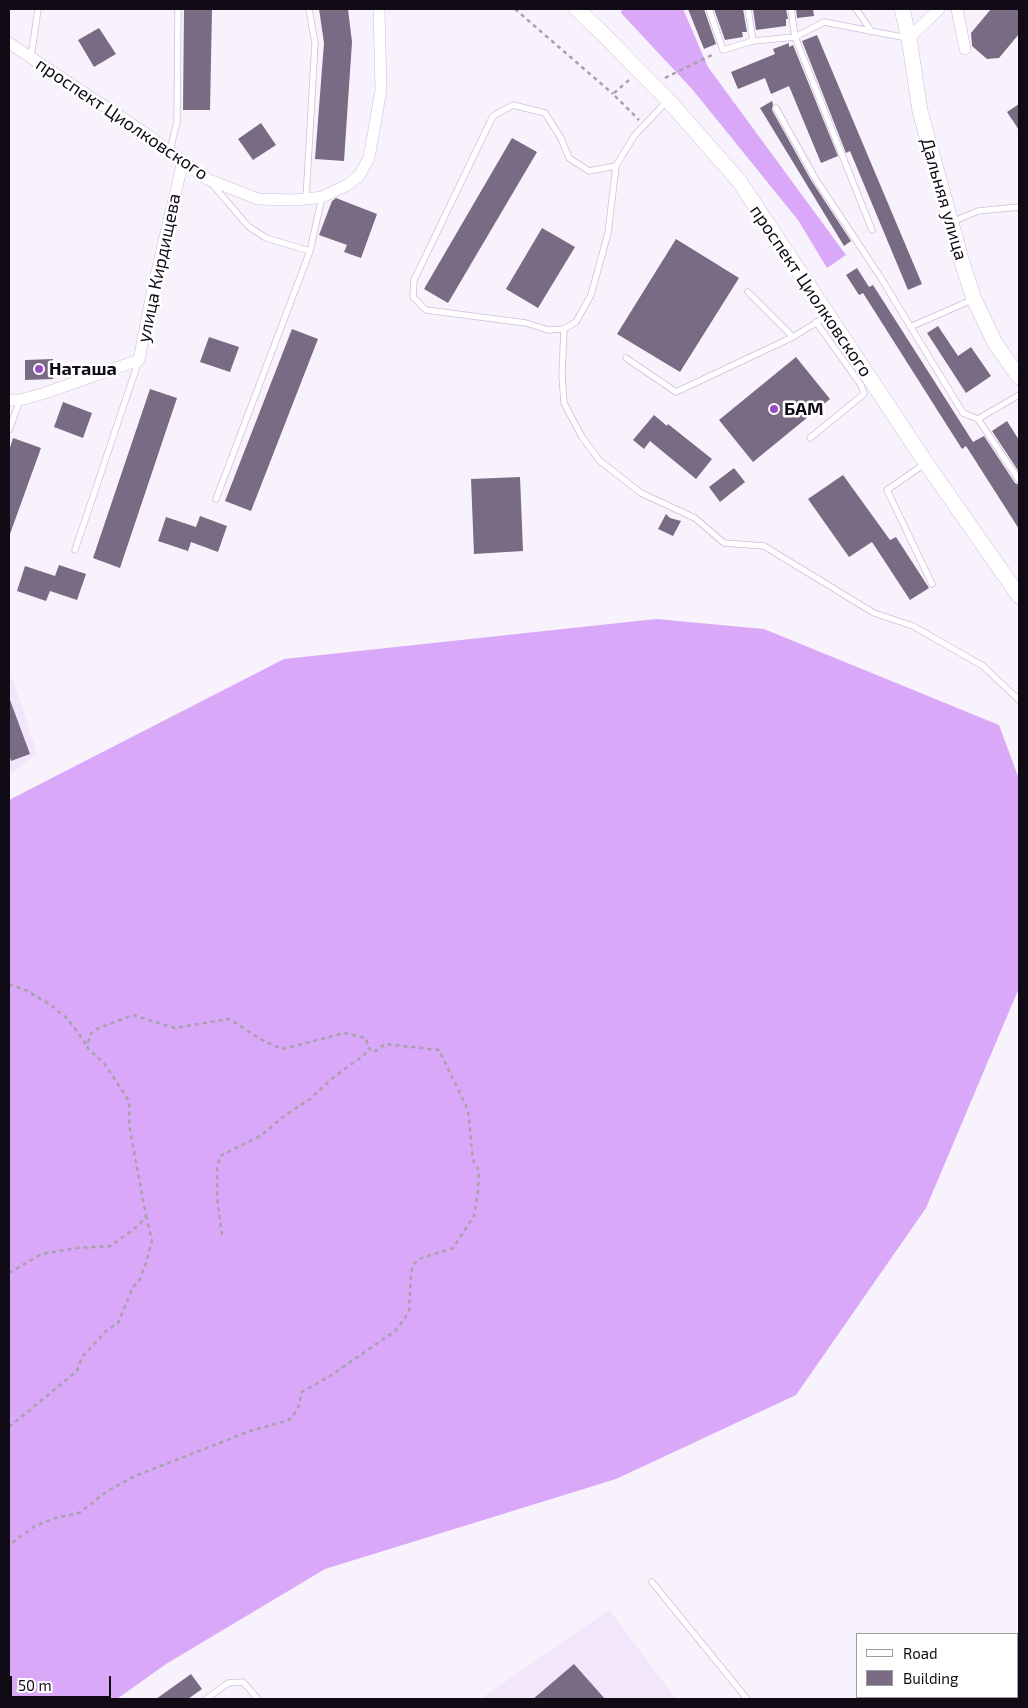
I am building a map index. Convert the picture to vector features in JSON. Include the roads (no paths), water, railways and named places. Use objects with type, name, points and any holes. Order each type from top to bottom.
[{"type":"main road","name":"проспект Циолковского","points":[[576,9],[653,84],[738,181],[822,318],[1019,596]]},
{"type":"main road","name":"Дальняя улица","points":[[902,9],[909,38],[920,111],[950,223],[974,299],[995,343],[1019,377]]},
{"type":"street","name":"проспект Циолковского","points":[[9,43],[170,150],[208,179],[258,199],[306,199],[322,197],[347,185],[359,176],[369,158],[381,90],[379,9]]},
{"type":"street","points":[[909,38],[939,9]]},
{"type":"street","points":[[957,9],[965,49]]},
{"type":"street","name":"улица Кирдищева","points":[[14,400],[45,393],[139,360],[153,288],[183,160]]},
{"type":"lane","points":[[30,57],[38,9]]},
{"type":"lane","points":[[170,150],[177,122],[178,9]]},
{"type":"lane","points":[[306,199],[315,43],[309,9]]},
{"type":"lane","points":[[709,9],[723,50],[753,42],[795,37],[824,22],[909,38]]},
{"type":"lane","points":[[748,9],[753,42]]},
{"type":"lane","points":[[792,9],[795,37],[872,230]]},
{"type":"lane","points":[[856,9],[872,32]]},
{"type":"lane","points":[[616,166],[589,171],[569,158],[561,138],[545,113],[513,105],[493,116],[414,280],[413,297],[426,310],[526,323],[548,330],[564,329],[576,322],[591,295],[608,233],[616,166],[634,136],[668,100]]},
{"type":"lane","points":[[776,108],[815,178],[881,278],[963,413],[978,419],[1019,480]]},
{"type":"lane","points":[[208,179],[248,226],[266,238],[310,251]]},
{"type":"lane","points":[[216,499],[310,251],[322,197]]},
{"type":"lane","points":[[950,223],[978,211],[1011,209],[1019,206]]},
{"type":"lane","points":[[1011,209],[1019,212]]},
{"type":"lane","points":[[748,292],[793,336]]},
{"type":"lane","points":[[910,327],[974,299]]},
{"type":"lane","points":[[626,358],[676,392],[793,336],[822,318],[861,385],[864,394],[810,438]]},
{"type":"lane","points":[[564,329],[562,375],[564,403],[582,437],[600,461],[642,494],[695,518],[724,543],[764,546],[874,613],[914,626],[983,666],[1019,700]]},
{"type":"lane","points":[[75,550],[139,360]]},
{"type":"lane","points":[[978,419],[1019,395]]},
{"type":"lane","points":[[9,430],[14,400]]},
{"type":"lane","points":[[926,464],[887,490],[932,584]]},
{"type":"lane","points":[[652,1582],[747,1699]]},
{"type":"lane","points":[[206,1699],[228,1684],[244,1682],[258,1699]]},
{"type":"place","name":"Наташа","points":[[39,369]]},
{"type":"place","name":"БАМ","points":[[774,409]]}]
